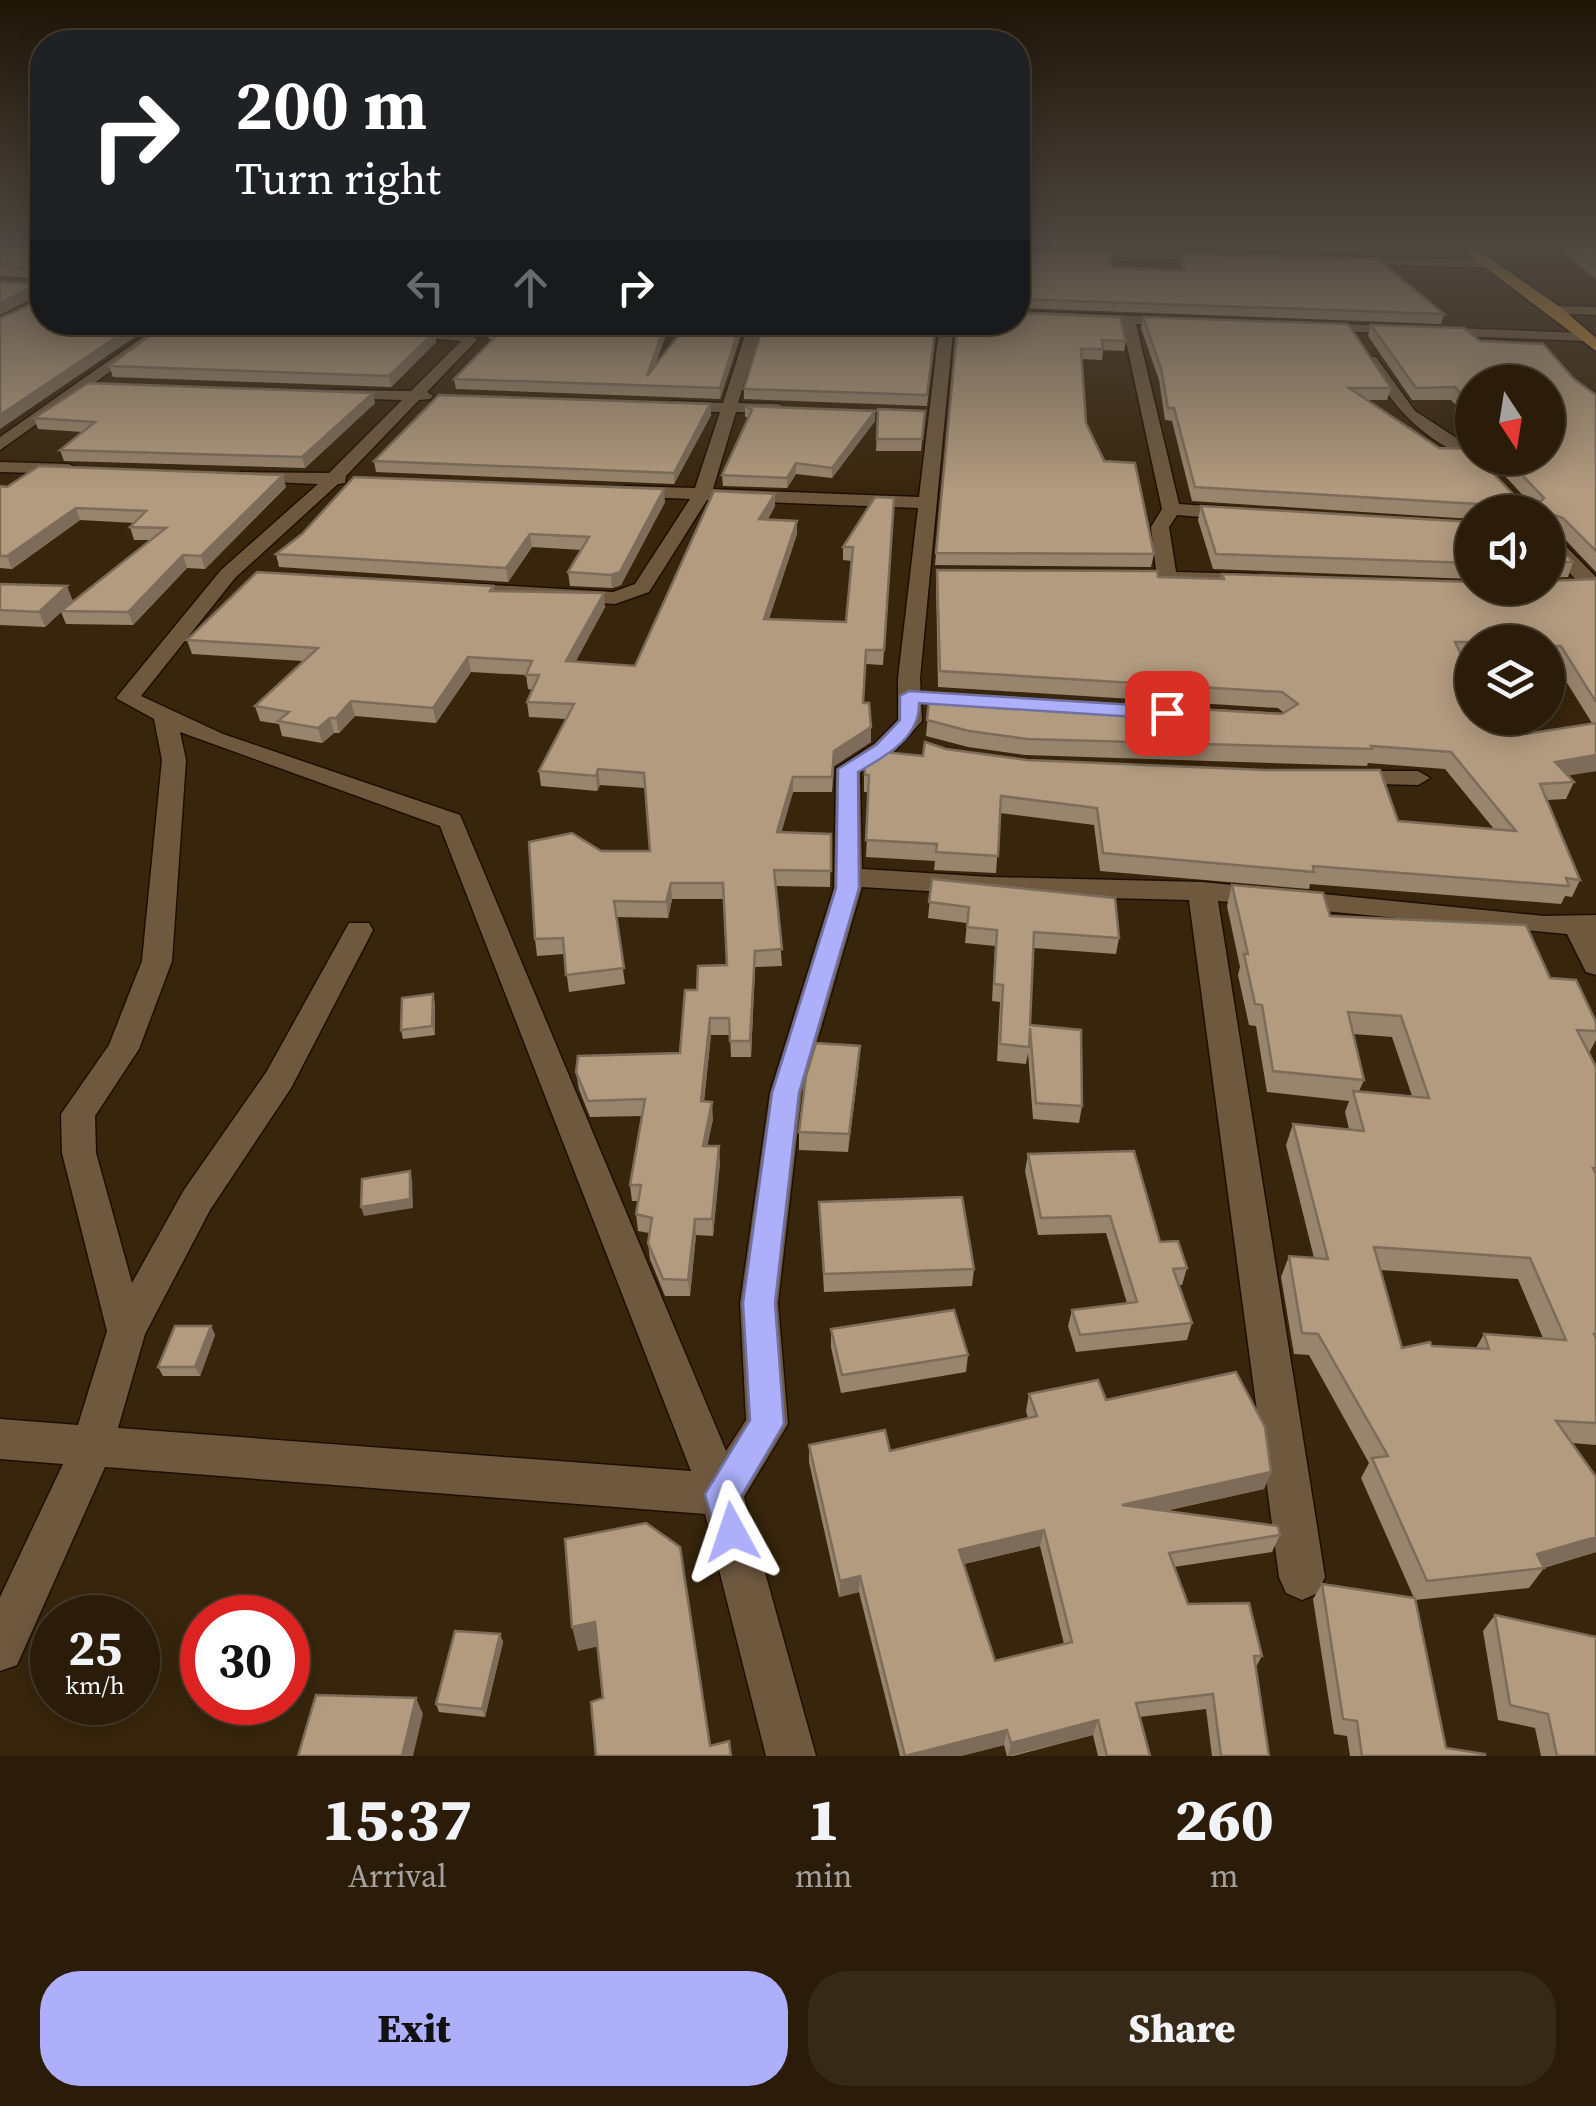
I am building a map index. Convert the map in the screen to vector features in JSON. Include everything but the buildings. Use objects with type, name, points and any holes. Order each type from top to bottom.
[{"type":"street","points":[[1129,326],[1171,509],[1160,527],[1167,576]]},
{"type":"street","points":[[1296,326],[1590,341]]},
{"type":"street","points":[[1352,328],[1408,414],[1455,446]]},
{"type":"street","points":[[0,445],[156,335]]},
{"type":"street","points":[[458,335],[471,340],[341,480],[238,575],[127,698],[232,746],[451,820],[722,1494],[791,1756]]},
{"type":"street","points":[[441,588],[626,596],[642,588],[704,492],[752,335]]},
{"type":"street","points":[[722,1494],[767,1424],[759,1303],[786,1093],[848,888],[848,769],[883,749],[907,742],[919,697],[932,575],[926,415],[944,335]]},
{"type":"street","points":[[87,384],[107,385]]},
{"type":"street","points":[[313,392],[438,396]]},
{"type":"street","points":[[654,406],[804,410]]},
{"type":"street","points":[[0,467],[82,470]]},
{"type":"street","points":[[236,476],[341,480]]},
{"type":"street","points":[[614,490],[930,502]]},
{"type":"street","points":[[1171,509],[1249,514]]},
{"type":"street","points":[[1565,557],[1593,586],[1565,587]]},
{"type":"street","points":[[1102,576],[1277,580]]},
{"type":"street","points":[[126,1330],[79,1153],[78,1114],[122,1049],[157,960],[174,760],[164,716]]},
{"type":"street","points":[[1318,778],[1418,778]]},
{"type":"street","points":[[848,877],[1202,892],[1544,925],[1586,924],[1596,966]]},
{"type":"street","points":[[1202,892],[1302,1577]]},
{"type":"street","points":[[0,1648],[92,1448],[126,1330],[197,1200],[279,1079],[359,930]]},
{"type":"street","points":[[0,1438],[722,1494]]},
{"type":"route","points":[[732,1532],[722,1494],[767,1424],[759,1303],[786,1093],[848,888],[848,769],[883,749],[910,721],[909,696],[1167,713]]}]
